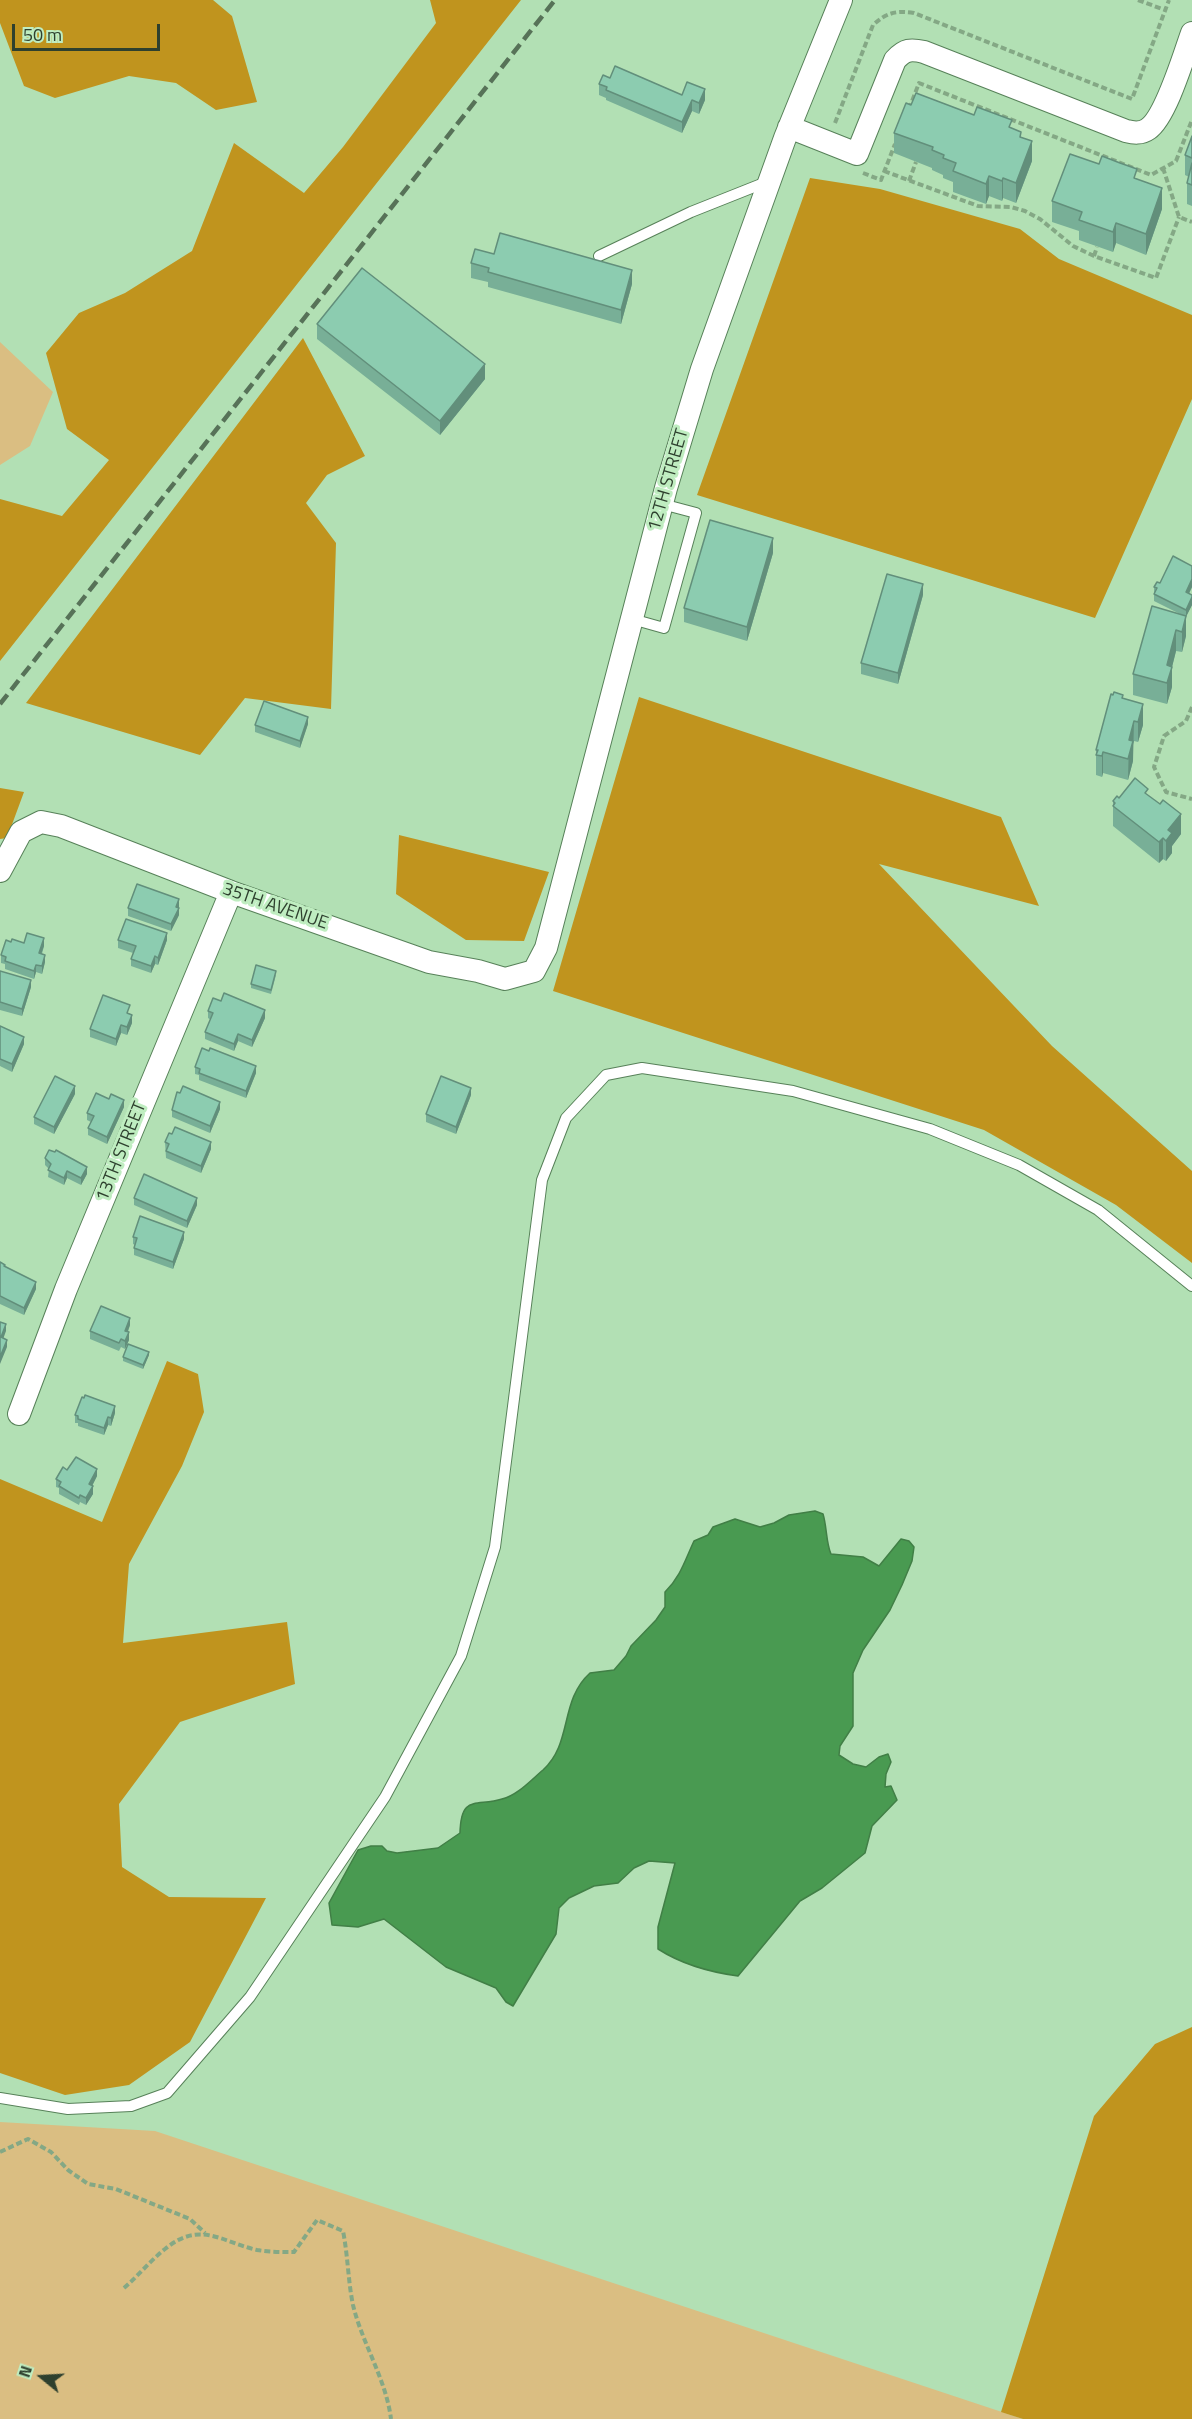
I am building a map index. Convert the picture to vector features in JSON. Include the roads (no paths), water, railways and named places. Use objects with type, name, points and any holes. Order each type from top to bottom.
[{"type":"street","name":"12TH STREET","points":[[534,971],[546,948],[662,504],[702,369],[769,180],[841,0]]},
{"type":"street","points":[[789,127],[857,154],[895,60],[902,52],[911,49],[924,52],[1126,131],[1138,133],[1148,129],[1161,116],[1192,33]]},
{"type":"street","name":"35TH AVENUE","points":[[0,871],[21,831],[41,822],[61,826],[231,892],[429,962],[478,971],[505,979],[534,971]]},
{"type":"street","name":"13TH STREET","points":[[19,1414],[75,1267],[231,892]]},
{"type":"lane","points":[[599,256],[691,212],[769,180]]},
{"type":"lane","points":[[632,620],[664,628],[696,513],[662,504]]},
{"type":"lane","points":[[0,2098],[68,2109],[131,2106],[167,2093],[250,1996],[385,1797],[461,1656],[495,1548],[542,1180],[566,1118],[606,1075],[642,1068],[793,1091],[930,1129],[1019,1165],[1098,1210],[1192,1286]]},
{"type":"railway","points":[[0,704],[555,0]]}]
